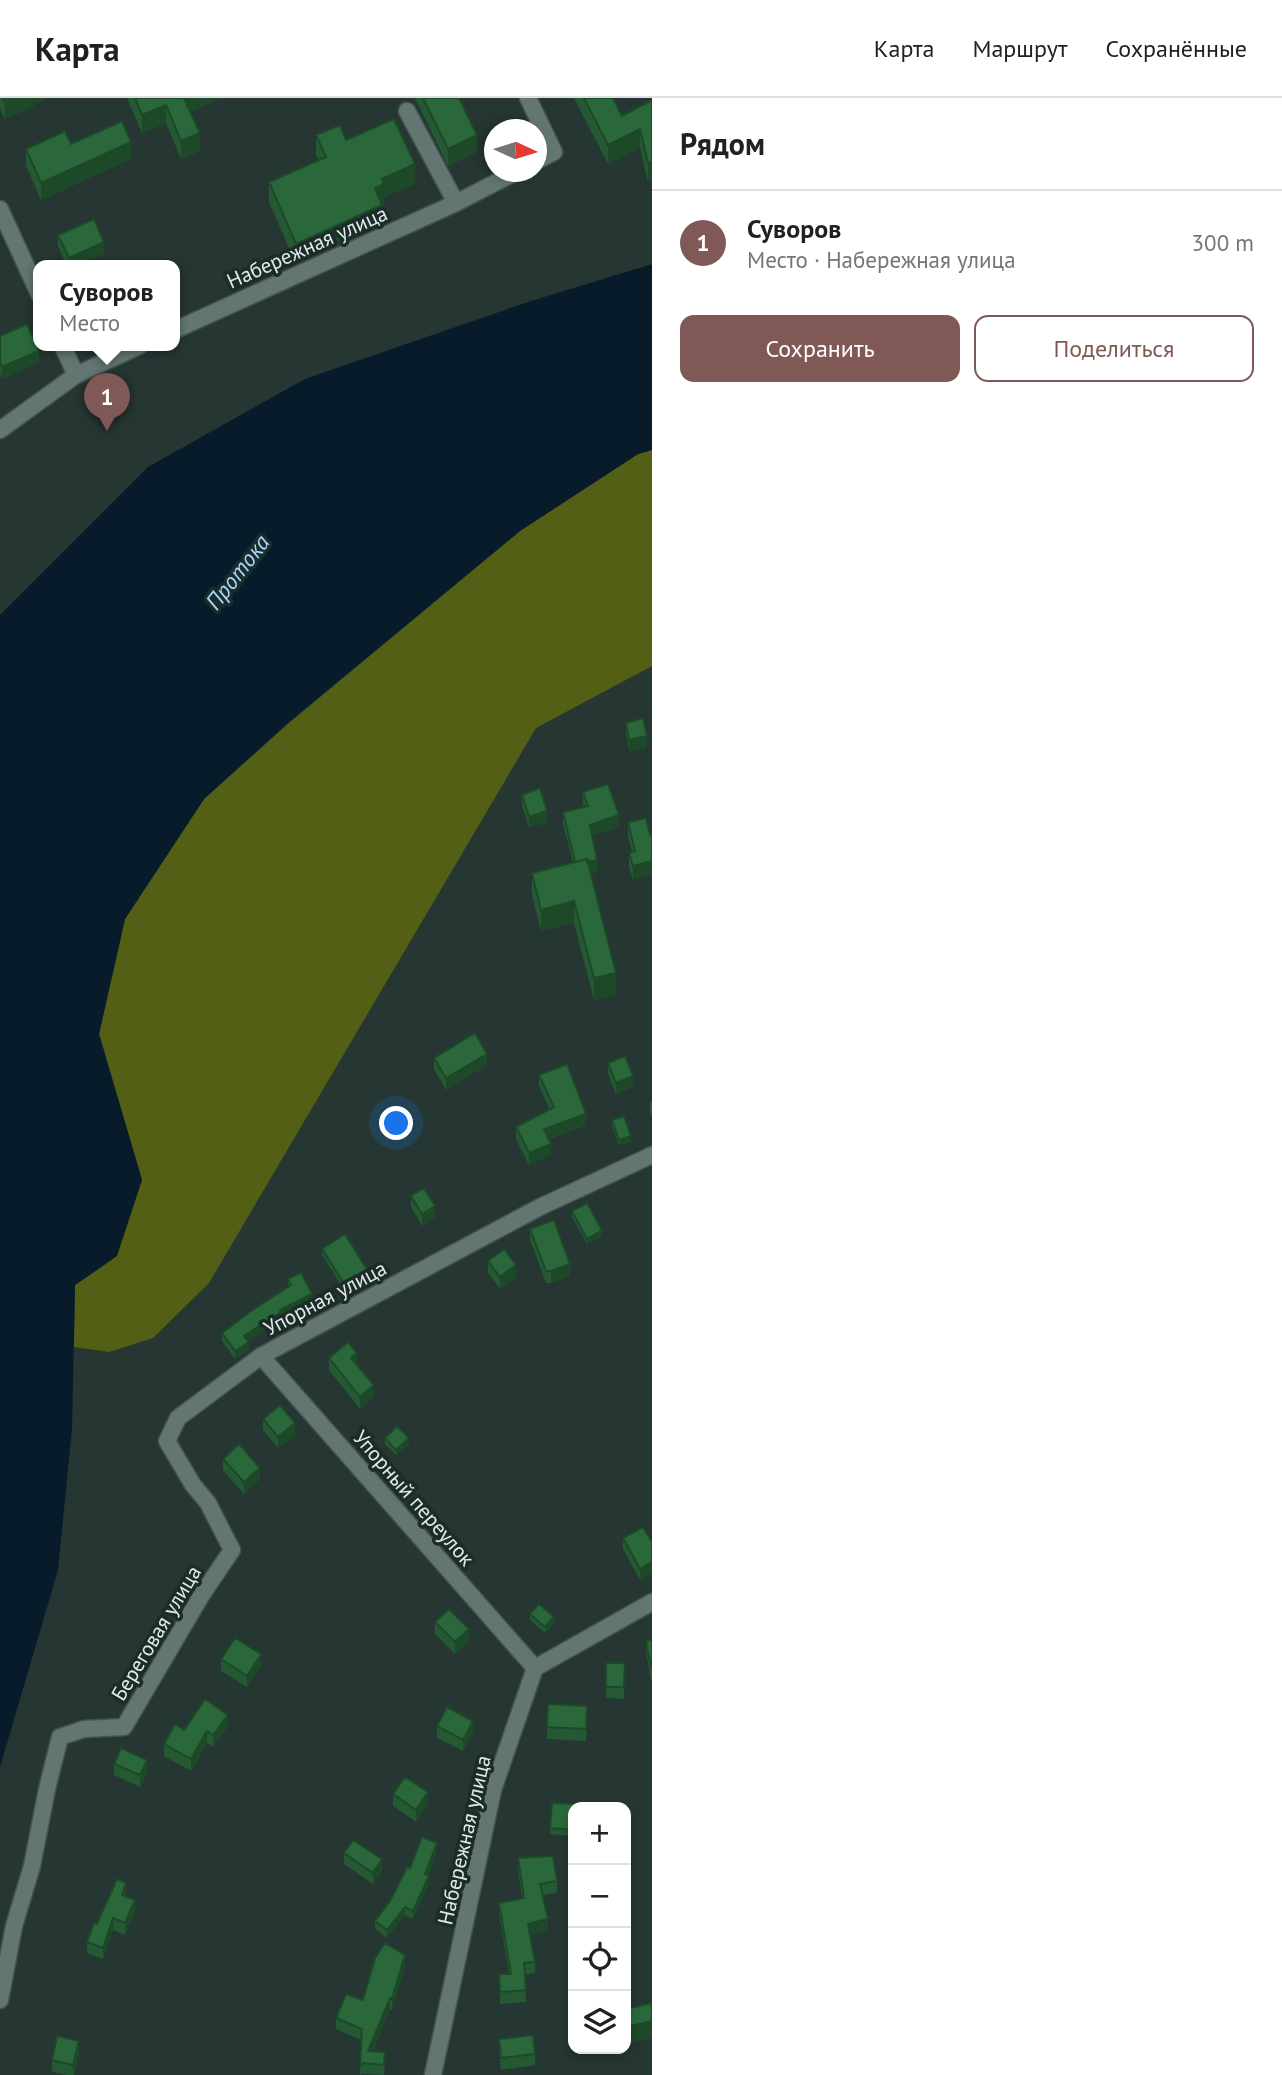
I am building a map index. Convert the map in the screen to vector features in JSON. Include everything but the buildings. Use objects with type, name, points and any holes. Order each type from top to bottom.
[{"type":"street","points":[[528,98],[538,119]]},
{"type":"street","points":[[407,111],[456,203]]},
{"type":"street","points":[[547,137],[554,152],[547,156]]},
{"type":"street","name":"Набережная улица","points":[[180,328],[497,182]]},
{"type":"street","points":[[0,209],[33,281]]},
{"type":"street","points":[[65,351],[76,375]]},
{"type":"street","points":[[0,429],[76,375],[128,351]]},
{"type":"street","name":"Упорная улица","points":[[223,1563],[232,1550],[208,1503],[192,1485],[167,1441],[178,1418],[261,1356],[540,1207],[652,1155]]},
{"type":"street","name":"Упорный переулок","points":[[261,1356],[535,1668]]},
{"type":"street","name":"Береговая улица","points":[[0,2000],[14,1926],[32,1866],[60,1737],[84,1729],[124,1727],[223,1563]]},
{"type":"street","points":[[535,1668],[652,1602]]},
{"type":"street","name":"Набережная улица","points":[[433,2075],[494,1790],[535,1668]]},
{"type":"green space","points":[[652,450],[652,666],[536,728],[209,1283],[153,1338],[109,1352],[74,1347],[75,1285],[106,1264],[142,1180],[99,1034],[125,919],[204,799],[289,723],[520,531],[638,454]]},
{"type":"water","name":"Протока","points":[[652,264],[652,450],[638,454],[520,531],[289,722],[204,799],[125,919],[99,1034],[142,1180],[117,1256],[75,1285],[72,1428],[58,1570],[0,1767],[0,615],[148,467],[305,379],[525,303]]},
{"type":"place","name":"Суворов","points":[[107,431]]}]
